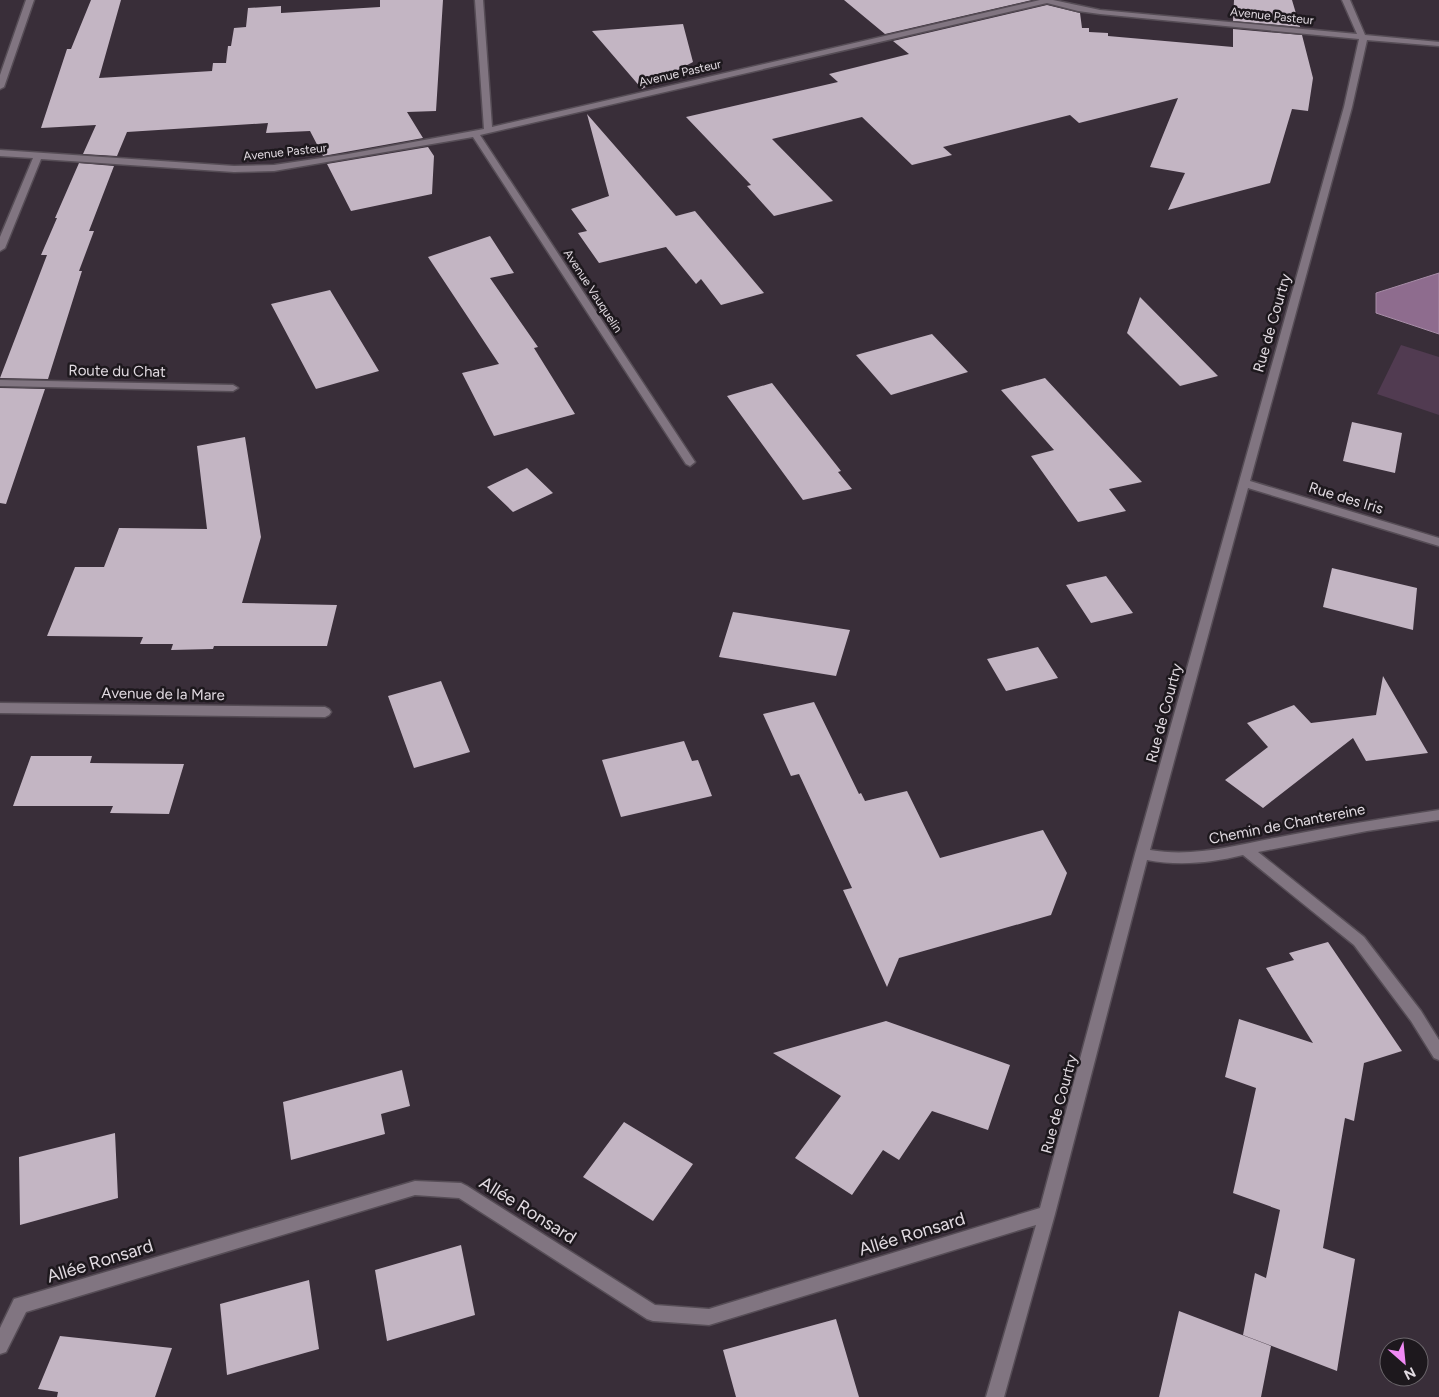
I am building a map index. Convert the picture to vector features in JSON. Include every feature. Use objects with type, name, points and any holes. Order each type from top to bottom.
[{"type":"street","points":[[0,87],[30,0]]},
{"type":"street","points":[[479,0],[488,131]]},
{"type":"street","name":"Avenue Pasteur","points":[[0,153],[234,169],[274,168],[348,158],[488,131],[1045,0],[1078,9],[1100,12],[1439,44]]},
{"type":"street","points":[[1346,0],[1363,38]]},
{"type":"street","name":"Rue de Courtry","points":[[995,1397],[1047,1214],[1142,854],[1346,117],[1363,38]]},
{"type":"street","name":"Avenue Vauquelin","points":[[474,134],[690,462]]},
{"type":"street","points":[[0,248],[38,156]]},
{"type":"street","name":"Route du Chat","points":[[0,383],[233,388]]},
{"type":"street","name":"Rue des Iris","points":[[1244,483],[1439,542]]},
{"type":"street","name":"Avenue de la Mare","points":[[0,708],[325,712]]},
{"type":"street","name":"Chemin de Chantereine","points":[[1142,854],[1169,858],[1218,856],[1245,848],[1439,815]]},
{"type":"street","points":[[1245,848],[1300,895],[1359,941],[1416,1016],[1439,1053]]},
{"type":"street","name":"Allée Ronsard","points":[[0,1346],[20,1305],[415,1188],[461,1191],[653,1313],[710,1317],[1047,1214]]},
{"type":"shaded area","points":[[1439,273],[1439,334],[1376,313],[1376,293]]},
{"type":"shaded area","points":[[1401,345],[1439,357],[1439,415],[1377,394]]},
{"type":"building","points":[[91,0],[121,0],[99,78],[212,71],[213,63],[226,63],[228,46],[231,46],[234,28],[246,27],[248,8],[281,6],[281,13],[380,7],[380,0],[443,0],[436,111],[407,112],[423,138],[323,156],[310,131],[266,133],[268,123],[127,132],[117,156],[83,154],[96,125],[41,128],[67,49],[71,49]]},
{"type":"building","points":[[844,0],[1032,0],[885,34]]},
{"type":"building","points":[[1234,0],[1292,0],[1300,27],[1233,21]]},
{"type":"building","points":[[1047,5],[1080,13],[1082,28],[1089,28],[1089,32],[1108,33],[1108,36],[1233,47],[1233,29],[1302,35],[1313,78],[1308,111],[1292,109],[1270,183],[1168,210],[1185,173],[1150,167],[1178,98],[1079,123],[1070,115],[943,147],[952,155],[912,165],[862,117],[772,139],[833,201],[774,216],[747,186],[751,185],[686,117],[838,82],[829,74],[909,54],[893,41]]},
{"type":"building","points":[[683,24],[693,62],[642,89],[592,31]]},
{"type":"building","points":[[587,114],[676,216],[695,211],[764,293],[721,305],[701,279],[696,284],[666,247],[599,263],[578,233],[587,231],[571,209],[609,196]]},
{"type":"building","points":[[428,147],[434,156],[432,194],[351,211],[327,164]]},
{"type":"building","points":[[79,163],[114,166],[89,231],[94,231],[79,271],[82,271],[48,379],[0,378],[47,255],[41,255]]},
{"type":"building","points":[[490,236],[514,273],[490,278],[538,347],[534,348],[575,414],[494,436],[462,373],[499,364],[428,257]]},
{"type":"building","points":[[330,290],[379,371],[316,389],[271,304]]},
{"type":"building","points":[[1140,297],[1218,376],[1180,386],[1127,333]]},
{"type":"building","points":[[932,334],[968,372],[891,395],[856,355]]},
{"type":"building","points":[[1045,378],[1142,482],[1109,489],[1126,511],[1078,522],[1031,456],[1054,450],[1001,390]]},
{"type":"building","points":[[772,383],[841,471],[838,472],[852,489],[803,500],[727,396]]},
{"type":"building","points":[[0,388],[45,389],[6,504],[0,503]]},
{"type":"building","points":[[1352,422],[1402,433],[1395,473],[1343,461]]},
{"type":"building","points":[[245,437],[261,537],[242,603],[337,605],[327,646],[214,646],[213,649],[171,650],[173,644],[140,644],[143,637],[47,636],[75,567],[104,567],[119,528],[207,529],[197,446]]},
{"type":"building","points":[[527,468],[553,493],[513,512],[487,487]]},
{"type":"building","points":[[1332,568],[1417,588],[1413,630],[1323,607]]},
{"type":"building","points":[[1106,576],[1133,613],[1091,623],[1066,585]]},
{"type":"building","points":[[733,612],[850,630],[836,676],[719,657]]},
{"type":"building","points":[[1038,647],[1058,678],[1006,691],[987,659]]},
{"type":"building","points":[[1383,676],[1428,753],[1366,761],[1353,738],[1263,808],[1225,780],[1268,747],[1247,723],[1294,705],[1311,723],[1376,715]]},
{"type":"building","points":[[441,681],[470,752],[414,768],[388,696]]},
{"type":"building","points":[[814,702],[859,794],[861,793],[865,801],[907,791],[940,858],[1043,830],[1067,873],[1051,915],[899,958],[887,987],[843,890],[852,888],[799,774],[791,776],[763,714]]},
{"type":"building","points":[[684,741],[692,761],[698,760],[712,796],[621,817],[602,760]]},
{"type":"building","points":[[31,756],[92,756],[90,763],[184,764],[169,814],[110,813],[113,806],[13,806]]},
{"type":"building","points":[[1328,942],[1402,1051],[1364,1063],[1354,1121],[1345,1118],[1323,1248],[1355,1259],[1337,1371],[1243,1335],[1255,1273],[1266,1278],[1280,1210],[1233,1193],[1256,1088],[1225,1077],[1239,1019],[1313,1043],[1266,968],[1294,960],[1289,953]]},
{"type":"building","points":[[886,1021],[1010,1065],[988,1130],[932,1111],[899,1160],[883,1150],[852,1195],[795,1158],[841,1096],[773,1053]]},
{"type":"building","points":[[402,1070],[410,1106],[381,1114],[385,1134],[291,1160],[283,1102]]},
{"type":"building","points":[[624,1122],[693,1164],[653,1221],[583,1177]]},
{"type":"building","points":[[115,1133],[118,1198],[20,1225],[19,1157]]},
{"type":"building","points":[[461,1245],[475,1315],[387,1341],[375,1270]]},
{"type":"building","points":[[309,1280],[319,1349],[227,1375],[220,1304]]},
{"type":"building","points":[[1179,1311],[1271,1346],[1261,1397],[1159,1397]]},
{"type":"building","points":[[836,1319],[859,1397],[736,1397],[723,1350]]},
{"type":"building","points":[[60,1336],[172,1348],[155,1397],[57,1397],[58,1392],[38,1389]]}]
